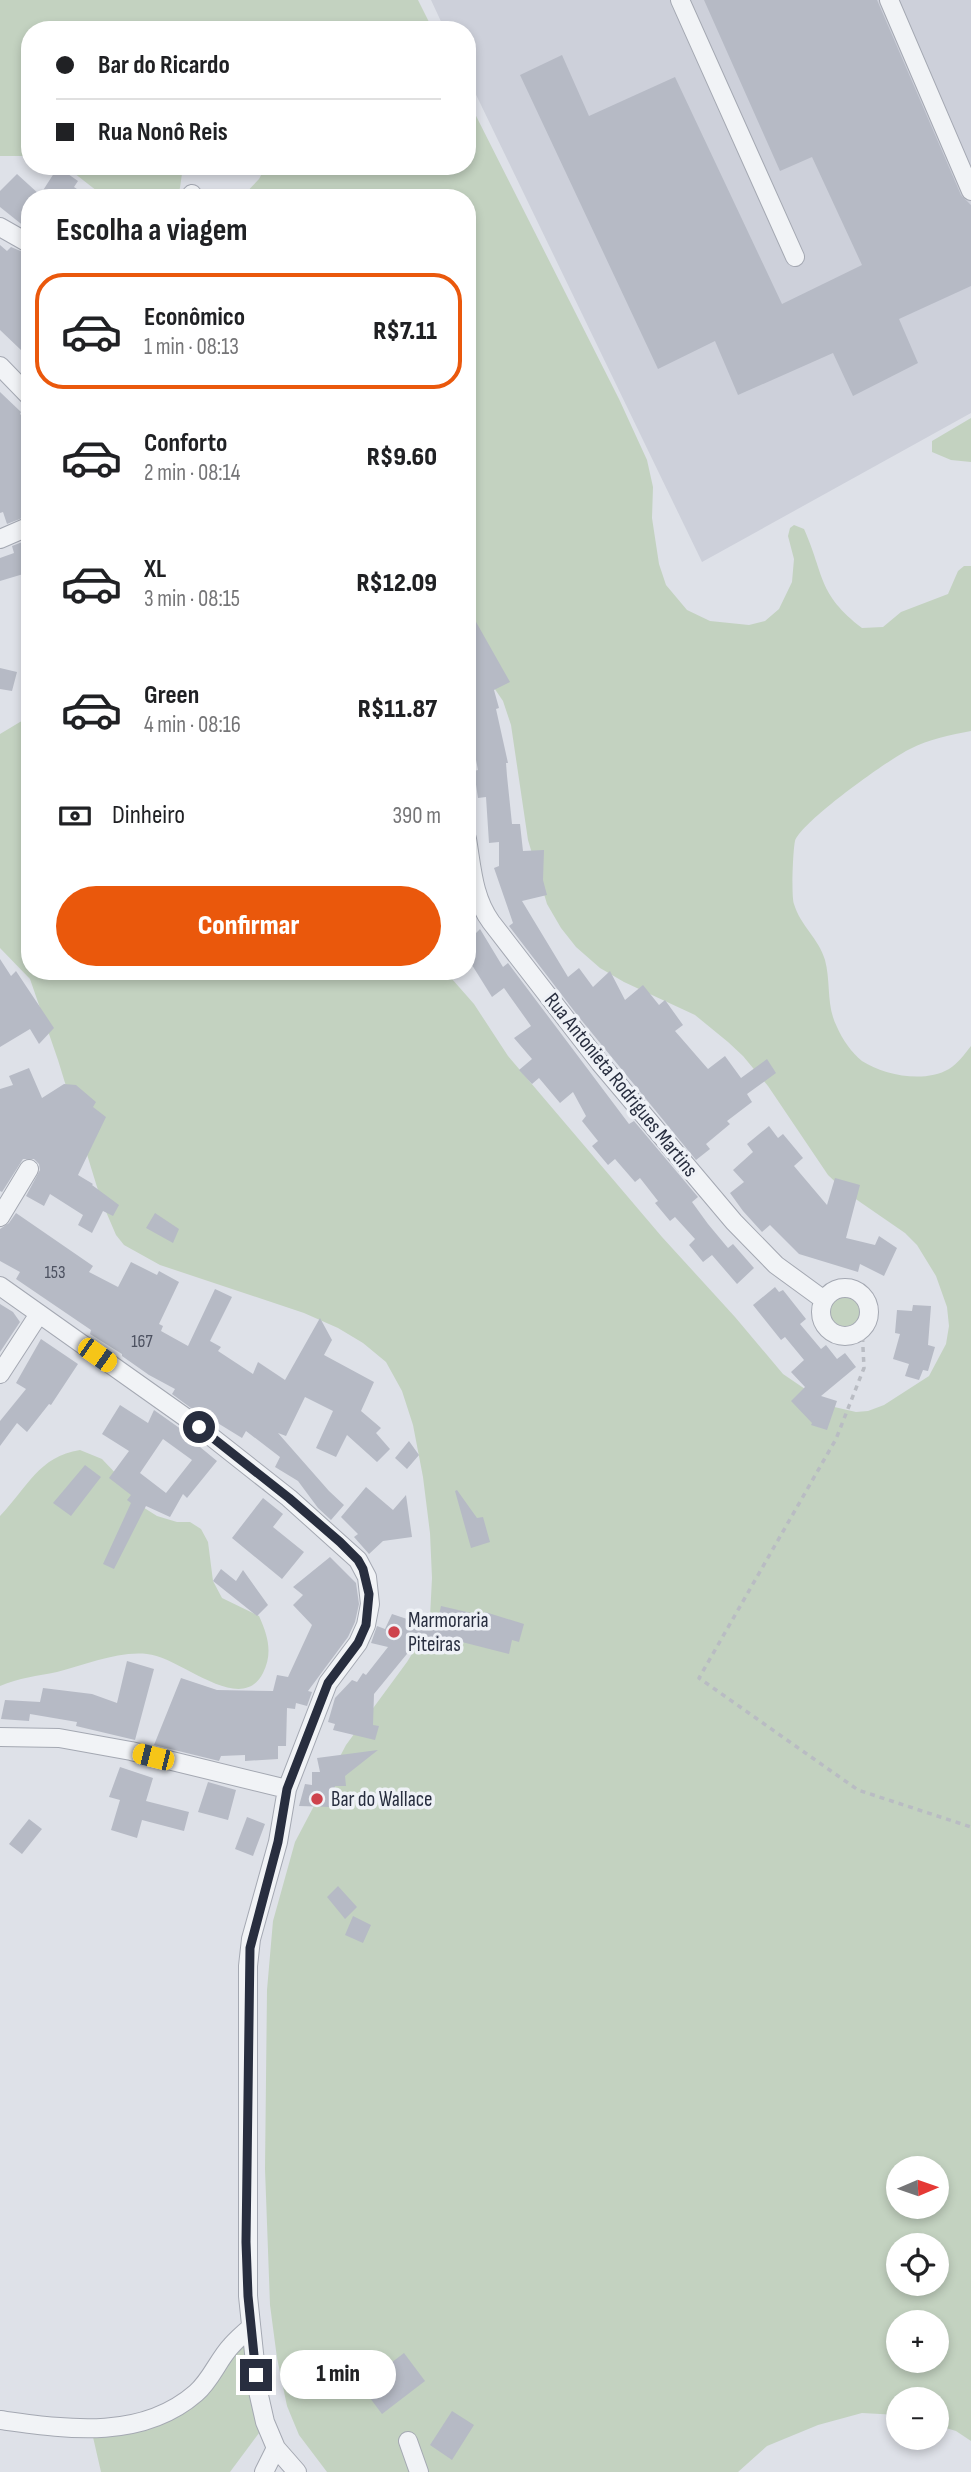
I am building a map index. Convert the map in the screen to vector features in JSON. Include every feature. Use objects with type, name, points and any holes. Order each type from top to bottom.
[{"type":"street","points":[[680,0],[795,257]]},
{"type":"street","points":[[889,0],[971,191]]},
{"type":"street","points":[[0,227],[21,239]]},
{"type":"street","points":[[0,366],[21,388]]},
{"type":"street","points":[[0,539],[21,530]]},
{"type":"street","name":"Rua Antonieta Rodrigues Martins","points":[[476,892],[480,907],[600,1063],[734,1222],[776,1265],[824,1300]]},
{"type":"street","points":[[0,1217],[29,1169]]},
{"type":"street","points":[[0,1286],[219,1443],[340,1542],[363,1569],[369,1594],[366,1625],[358,1643],[328,1683],[287,1789],[278,1842],[251,1939],[248,1966],[246,2242],[251,2327],[258,2391],[265,2423],[276,2448],[297,2472]]},
{"type":"street","points":[[848,1288],[860,1293],[868,1307],[862,1328],[847,1335],[831,1331],[822,1317],[824,1300],[832,1291],[848,1288]]},
{"type":"street","points":[[0,1374],[39,1314]]},
{"type":"street","points":[[0,1737],[59,1738],[131,1751],[287,1789]]},
{"type":"street","points":[[0,2420],[77,2430],[103,2429],[151,2419],[168,2412],[197,2392],[231,2346],[251,2327]]},
{"type":"street","points":[[408,2441],[419,2472]]},
{"type":"street","points":[[264,2472],[276,2448]]},
{"type":"path","points":[[862,1328],[864,1368],[835,1438],[699,1678],[858,1790],[971,1827]]},
{"type":"shaded area","points":[[431,0],[971,0],[971,413],[702,562],[476,95],[476,21],[441,21]]},
{"type":"green space","points":[[0,0],[418,0],[428,21],[21,21],[21,156],[0,156]]},
{"type":"green space","points":[[476,116],[647,460],[653,487],[652,518],[659,564],[666,585],[687,610],[710,621],[749,625],[765,621],[779,609],[792,582],[794,559],[788,536],[794,525],[804,529],[829,594],[847,616],[862,628],[883,627],[901,612],[948,594],[958,571],[964,566],[971,566],[971,731],[932,740],[910,749],[866,777],[829,806],[795,841],[792,883],[797,912],[825,960],[834,1019],[844,1041],[858,1058],[893,1074],[929,1076],[949,1069],[971,1046],[971,2441],[949,2429],[949,2387],[886,2387],[886,2414],[862,2413],[818,2425],[767,2446],[738,2472],[327,2472],[299,2435],[287,2406],[270,2305],[265,2169],[267,1990],[273,1921],[295,1842],[346,1745],[407,1662],[426,1631],[430,1617],[432,1578],[423,1477],[413,1425],[402,1391],[386,1362],[363,1343],[304,1313],[160,1265],[124,1245],[116,1235],[101,1200],[30,980],[453,980],[474,1004],[508,1056],[783,1374],[830,1406],[856,1412],[868,1411],[884,1405],[929,1376],[946,1344],[949,1326],[947,1307],[936,1276],[917,1245],[905,1233],[847,1193],[828,1175],[768,1086],[743,1056],[695,1015],[600,968],[576,947],[547,904],[528,840],[511,725],[503,701],[476,661],[476,189],[250,189],[261,175],[476,175]]},
{"type":"green space","points":[[77,175],[182,175],[180,189],[94,189]]},
{"type":"green space","points":[[971,418],[971,462],[951,460],[932,452],[932,441]]},
{"type":"green space","points":[[21,721],[21,970],[0,948],[0,734]]},
{"type":"green space","points":[[844,1293],[857,1299],[863,1312],[857,1325],[844,1331],[831,1325],[825,1312],[831,1299]]},
{"type":"green space","points":[[80,1450],[102,1459],[120,1478],[138,1504],[157,1516],[177,1522],[190,1522],[201,1529],[208,1542],[213,1581],[222,1598],[259,1616],[265,1631],[268,1658],[263,1673],[253,1685],[240,1689],[225,1687],[160,1657],[136,1654],[113,1657],[0,1686],[0,1516],[44,1466],[66,1453]]},
{"type":"green space","points":[[245,2343],[259,2433],[230,2472],[101,2472],[93,2437],[146,2426]]},
{"type":"building","points":[[704,0],[877,0],[961,195],[971,205],[971,286],[899,319],[918,363],[853,396],[833,353],[738,395],[715,341],[658,369],[520,75],[562,55],[589,116],[675,77],[782,304],[862,265],[812,157],[780,171]]},
{"type":"building","points":[[17,174],[33,189],[21,189],[21,224],[0,207],[0,191]]},
{"type":"building","points":[[53,175],[69,175],[78,181],[74,187],[77,189],[44,189]]},
{"type":"building","points":[[0,245],[7,251],[11,247],[21,251],[21,350],[0,330]]},
{"type":"building","points":[[0,392],[21,412],[21,519],[7,524],[3,512],[0,513]]},
{"type":"building","points":[[21,542],[21,575],[0,581],[0,558],[14,553],[12,546]]},
{"type":"building","points":[[476,622],[510,682],[494,690],[508,763],[512,824],[520,824],[523,851],[544,850],[543,880],[547,895],[522,901],[568,977],[579,968],[593,987],[610,971],[625,1000],[643,985],[659,1005],[665,1000],[683,1025],[675,1031],[708,1069],[725,1056],[741,1078],[767,1059],[776,1073],[747,1094],[752,1102],[727,1121],[730,1124],[706,1144],[710,1149],[696,1160],[578,1016],[509,926],[513,923],[494,868],[499,866],[499,842],[489,843],[486,797],[478,798]]},
{"type":"building","points":[[0,668],[17,672],[12,691],[0,689]]},
{"type":"building","points":[[480,929],[503,967],[508,963],[629,1124],[634,1121],[698,1197],[692,1202],[708,1224],[728,1248],[733,1244],[754,1268],[737,1284],[712,1255],[703,1262],[689,1245],[695,1239],[675,1217],[670,1221],[640,1178],[635,1182],[615,1159],[608,1165],[592,1146],[598,1141],[582,1121],[586,1116],[573,1092],[560,1103],[539,1078],[532,1084],[519,1070],[532,1059],[514,1038],[531,1026],[504,988],[492,997],[476,971],[476,933]]},
{"type":"building","points":[[0,959],[11,976],[16,971],[54,1028],[39,1044],[30,1029],[0,1047]]},
{"type":"building","points":[[29,1068],[42,1098],[64,1084],[76,1085],[96,1102],[93,1107],[106,1117],[78,1175],[119,1205],[113,1216],[103,1211],[92,1233],[78,1225],[83,1215],[50,1194],[44,1206],[26,1196],[40,1170],[34,1159],[23,1159],[2,1192],[0,1191],[0,1089],[13,1085],[9,1076]]},
{"type":"building","points":[[769,1126],[778,1138],[783,1134],[803,1158],[794,1166],[827,1205],[835,1178],[860,1185],[846,1238],[875,1245],[879,1236],[897,1248],[884,1276],[860,1264],[858,1272],[799,1254],[770,1225],[762,1232],[743,1211],[730,1193],[744,1182],[733,1170],[753,1152],[747,1144]]},
{"type":"building","points":[[16,1213],[93,1266],[89,1272],[118,1287],[131,1262],[157,1275],[159,1271],[179,1282],[159,1324],[163,1326],[161,1331],[188,1346],[215,1289],[232,1297],[210,1341],[221,1347],[218,1351],[253,1374],[258,1362],[285,1380],[320,1318],[332,1340],[324,1355],[374,1382],[361,1411],[381,1428],[376,1433],[390,1449],[377,1462],[347,1435],[336,1457],[316,1448],[333,1411],[305,1397],[286,1436],[278,1433],[344,1505],[331,1520],[318,1508],[298,1481],[275,1467],[280,1457],[246,1431],[242,1438],[216,1422],[214,1425],[172,1394],[175,1389],[149,1375],[90,1334],[91,1330],[16,1279],[20,1272],[0,1261],[0,1229],[9,1223]]},
{"type":"building","points":[[155,1213],[179,1229],[173,1243],[146,1228]]},
{"type":"building","points":[[775,1287],[779,1292],[783,1290],[806,1319],[800,1324],[821,1349],[826,1345],[837,1359],[845,1353],[856,1367],[821,1396],[837,1401],[827,1430],[811,1425],[791,1401],[805,1387],[791,1372],[804,1360],[785,1337],[781,1340],[753,1305]]},
{"type":"building","points":[[0,1304],[13,1312],[20,1322],[0,1352]]},
{"type":"building","points":[[913,1305],[931,1306],[928,1345],[935,1347],[928,1371],[923,1370],[919,1380],[905,1376],[909,1364],[893,1359],[900,1334],[895,1333],[897,1310],[912,1311]]},
{"type":"building","points":[[41,1339],[78,1364],[51,1405],[49,1404],[27,1432],[17,1423],[0,1446],[0,1421],[26,1389],[16,1383]]},
{"type":"building","points":[[120,1405],[148,1423],[154,1410],[202,1444],[200,1447],[217,1461],[187,1498],[183,1494],[170,1517],[146,1506],[114,1569],[103,1564],[131,1503],[127,1500],[131,1495],[109,1478],[129,1451],[102,1434]],"holes":[[[163,1439],[192,1460],[166,1493],[140,1473]]]},
{"type":"building","points":[[409,1441],[419,1455],[407,1469],[395,1458]]},
{"type":"building","points":[[85,1465],[101,1477],[71,1516],[53,1503]]},
{"type":"building","points":[[366,1487],[393,1510],[406,1495],[412,1537],[383,1541],[369,1554],[354,1537],[358,1534],[341,1517]]},
{"type":"building","points":[[457,1490],[477,1518],[483,1517],[490,1542],[471,1548],[455,1491]]},
{"type":"building","points":[[263,1498],[283,1514],[273,1527],[304,1552],[282,1579],[232,1538]]},
{"type":"building","points":[[330,1557],[356,1583],[359,1604],[355,1622],[348,1637],[308,1691],[312,1692],[307,1706],[296,1703],[295,1709],[287,1708],[286,1746],[278,1746],[278,1759],[245,1761],[245,1755],[221,1756],[219,1761],[154,1745],[181,1678],[217,1690],[273,1691],[277,1675],[288,1677],[312,1625],[293,1605],[303,1595],[293,1587]]},
{"type":"building","points":[[221,1569],[236,1581],[243,1570],[268,1605],[257,1616],[213,1581]]},
{"type":"building","points":[[441,1606],[484,1616],[485,1612],[524,1624],[519,1642],[512,1640],[509,1654],[454,1640],[452,1649],[420,1643],[418,1650],[411,1649],[374,1694],[373,1725],[379,1726],[375,1740],[333,1730],[335,1724],[328,1722],[335,1698],[352,1680],[357,1682],[363,1673],[366,1675],[388,1647],[371,1643],[377,1626],[385,1629],[392,1614],[407,1619],[407,1622],[436,1628]]},
{"type":"building","points":[[127,1661],[154,1669],[135,1740],[76,1726],[77,1722],[30,1714],[29,1721],[1,1719],[5,1700],[40,1702],[43,1688],[92,1694],[117,1703]]},
{"type":"building","points":[[378,1750],[345,1776],[346,1786],[335,1786],[330,1807],[299,1806],[305,1784],[312,1785],[312,1772],[320,1772],[317,1758]]},
{"type":"building","points":[[120,1767],[153,1778],[146,1801],[189,1812],[184,1831],[142,1820],[137,1838],[111,1830],[120,1800],[109,1797]]},
{"type":"building","points":[[208,1782],[236,1790],[228,1820],[198,1812]]},
{"type":"building","points":[[247,1817],[265,1824],[253,1856],[235,1849]]},
{"type":"building","points":[[29,1819],[42,1829],[22,1854],[9,1844]]},
{"type":"building","points":[[338,1886],[357,1907],[345,1919],[327,1897]]},
{"type":"building","points":[[353,1916],[371,1925],[363,1943],[345,1935]]},
{"type":"building","points":[[404,2353],[425,2381],[382,2414],[361,2386]]},
{"type":"building","points":[[452,2411],[474,2425],[452,2460],[430,2445]]},
{"type":"place","name":"Marmoraria Piteiras","points":[[394,1632]]},
{"type":"place","name":"Bar do Wallace","points":[[317,1799]]},
{"type":"route","points":[[199,1427],[340,1542],[358,1560],[369,1585],[370,1604],[366,1625],[358,1643],[341,1663],[321,1696],[287,1789],[278,1842],[251,1939],[248,1966],[246,2242],[256,2375]]}]
